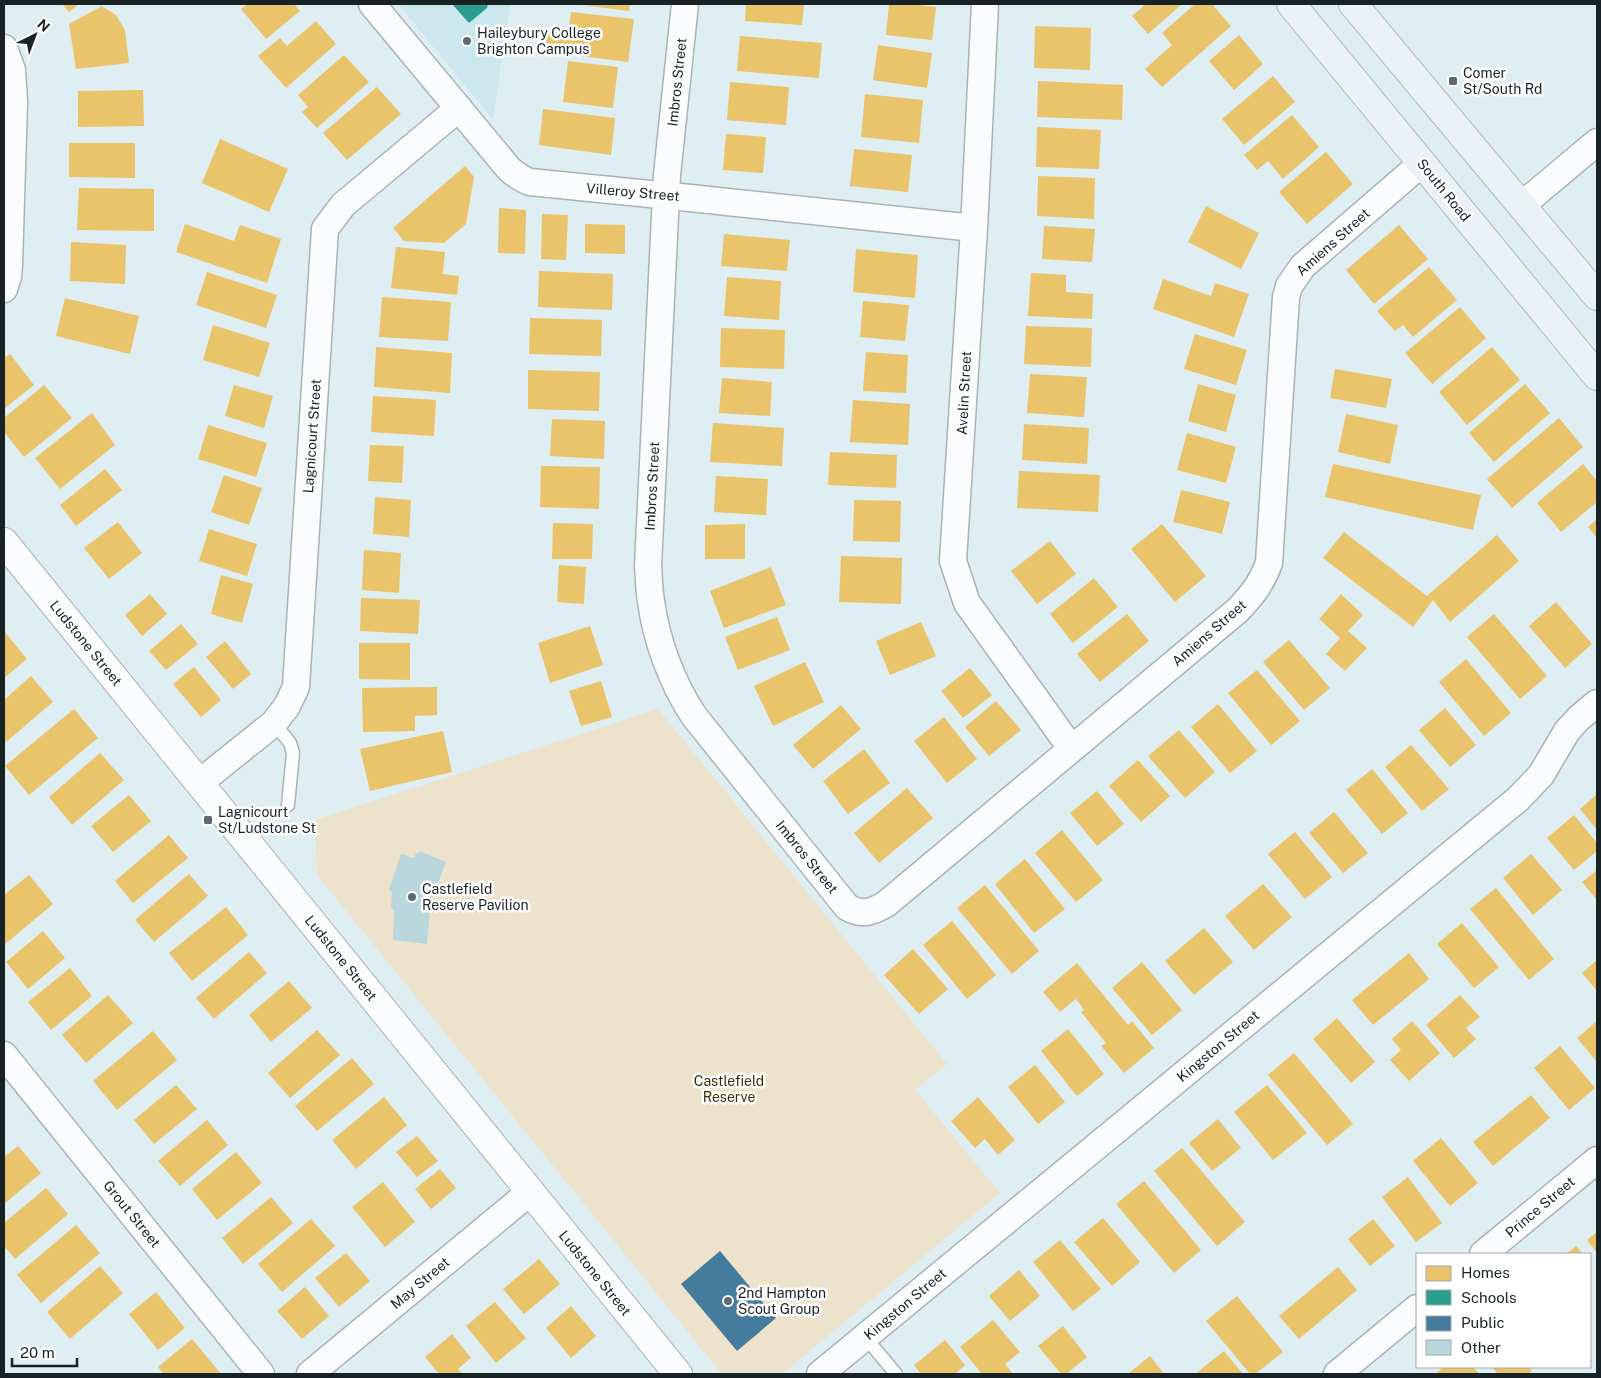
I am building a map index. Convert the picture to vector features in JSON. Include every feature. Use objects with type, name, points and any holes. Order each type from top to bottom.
[{"type":"main road","name":"South Road","points":[[1291,4],[1597,376]]},
{"type":"main road","points":[[1353,4],[1597,296]]},
{"type":"street","name":"Villeroy Street","points":[[372,4],[509,169],[523,180],[974,228]]},
{"type":"street","name":"Imbros Street","points":[[685,4],[665,195],[648,566],[651,602],[658,635],[673,679],[689,708],[847,907]]},
{"type":"street","name":"Avelin Street","points":[[985,4],[954,561],[967,603],[1071,748]]},
{"type":"street","points":[[4,48],[12,70],[14,101],[10,265],[4,289]]},
{"type":"street","name":"Lagnicourt Street","points":[[199,783],[274,722],[283,712],[294,694],[297,679],[325,229],[343,206],[459,108]]},
{"type":"street","points":[[1522,205],[1597,142]]},
{"type":"street","name":"Amiens Street","points":[[847,907],[863,913],[886,904],[1238,610],[1256,591],[1264,578],[1269,563],[1286,297],[1289,286],[1303,266],[1422,163]]},
{"type":"street","name":"Ludstone Street","points":[[4,542],[678,1374]]},
{"type":"street","name":"Kingston Street","points":[[820,1374],[1526,792],[1541,775],[1567,731],[1597,703]]},
{"type":"street","name":"Grout Street","points":[[4,1055],[261,1374]]},
{"type":"street","name":"Prince Street","points":[[1484,1253],[1597,1160]]},
{"type":"street","name":"May Street","points":[[310,1374],[530,1192]]},
{"type":"street","points":[[1338,1374],[1416,1309]]},
{"type":"lane","points":[[274,722],[290,743],[293,753],[288,806]]},
{"type":"lane","points":[[865,1337],[896,1374]]},
{"type":"shaded area","name":"Haileybury College Brighton Campus","points":[[398,4],[510,4],[493,120],[483,107]]},
{"type":"green space","name":"Castlefield Reserve","points":[[658,709],[947,1064],[915,1090],[1000,1193],[782,1374],[722,1374],[317,875],[315,820]]},
{"type":"building: Homes","points":[[62,4],[79,4],[69,12]]},
{"type":"building: Homes","points":[[248,4],[294,4],[300,11],[266,39],[241,9]]},
{"type":"building: Homes","points":[[582,4],[630,4],[629,11]]},
{"type":"building: Homes","points":[[746,4],[804,4],[802,25],[745,21]]},
{"type":"building: Homes","points":[[889,4],[936,7],[932,40],[886,35]]},
{"type":"building: Homes","points":[[1146,4],[1182,4],[1148,34],[1132,16]]},
{"type":"building: Homes","points":[[1195,4],[1212,4],[1231,26],[1162,87],[1145,69],[1172,45],[1162,33]]},
{"type":"building: Homes","points":[[102,6],[116,15],[125,30],[129,63],[76,69],[69,24]]},
{"type":"building: Homes","points":[[571,12],[634,19],[628,62],[542,51],[544,31],[568,34]]},
{"type":"building: Homes","points":[[316,21],[336,44],[286,88],[258,56],[280,38],[287,46]]},
{"type":"building: Homes","points":[[1035,26],[1091,28],[1090,70],[1034,68]]},
{"type":"building: Homes","points":[[1239,35],[1263,64],[1234,90],[1209,61]]},
{"type":"building: Homes","points":[[740,36],[822,43],[819,78],[737,71]]},
{"type":"building: Homes","points":[[878,45],[932,53],[927,88],[873,80]]},
{"type":"building: Homes","points":[[344,55],[369,82],[317,128],[302,112],[308,107],[298,95]]},
{"type":"building: Homes","points":[[568,61],[618,67],[613,108],[563,102]]},
{"type":"building: Homes","points":[[1273,76],[1295,102],[1244,145],[1222,119]]},
{"type":"building: Homes","points":[[1038,81],[1123,85],[1122,120],[1037,117]]},
{"type":"building: Homes","points":[[730,82],[789,87],[786,125],[727,120]]},
{"type":"building: Homes","points":[[377,87],[401,114],[347,160],[323,133]]},
{"type":"building: Homes","points":[[143,90],[144,126],[78,127],[78,91]]},
{"type":"building: Homes","points":[[865,94],[923,100],[919,143],[861,137]]},
{"type":"building: Homes","points":[[543,109],[615,118],[611,155],[539,145]]},
{"type":"building: Homes","points":[[1292,115],[1319,147],[1283,179],[1268,161],[1257,170],[1244,155]]},
{"type":"building: Homes","points":[[1037,127],[1101,130],[1099,169],[1036,167]]},
{"type":"building: Homes","points":[[726,134],[766,137],[763,173],[723,170]]},
{"type":"building: Homes","points":[[220,139],[288,169],[269,212],[202,183]]},
{"type":"building: Homes","points":[[69,143],[135,143],[135,178],[69,177]]},
{"type":"building: Homes","points":[[854,149],[912,155],[908,192],[850,186]]},
{"type":"building: Homes","points":[[1326,152],[1353,184],[1307,224],[1279,192]]},
{"type":"building: Homes","points":[[465,166],[474,177],[466,224],[444,243],[404,241],[393,228]]},
{"type":"building: Homes","points":[[1038,176],[1095,178],[1094,219],[1037,216]]},
{"type":"building: Homes","points":[[79,188],[154,189],[154,231],[77,230]]},
{"type":"building: Homes","points":[[1206,206],[1259,233],[1241,269],[1188,242]]},
{"type":"building: Homes","points":[[499,208],[526,210],[525,254],[498,253]]},
{"type":"building: Homes","points":[[542,214],[568,215],[566,260],[541,259]]},
{"type":"building: Homes","points":[[185,224],[234,241],[240,225],[281,239],[267,283],[176,252]]},
{"type":"building: Homes","points":[[585,224],[625,225],[625,254],[585,253]]},
{"type":"building: Homes","points":[[1399,225],[1428,259],[1374,304],[1346,270]]},
{"type":"building: Homes","points":[[1044,226],[1095,229],[1092,262],[1042,259]]},
{"type":"building: Homes","points":[[724,234],[790,240],[787,271],[721,266]]},
{"type":"building: Homes","points":[[71,242],[126,245],[125,284],[70,281]]},
{"type":"building: Homes","points":[[396,247],[445,252],[443,274],[459,276],[457,295],[391,288]]},
{"type":"building: Homes","points":[[856,249],[918,255],[915,298],[853,292]]},
{"type":"building: Homes","points":[[1429,267],[1457,300],[1413,337],[1403,325],[1395,331],[1377,311]]},
{"type":"building: Homes","points":[[539,271],[613,274],[612,310],[538,307]]},
{"type":"building: Homes","points":[[207,272],[277,295],[266,328],[196,305]]},
{"type":"building: Homes","points":[[1031,273],[1066,275],[1066,292],[1093,294],[1092,319],[1028,316]]},
{"type":"building: Homes","points":[[727,277],[781,281],[779,320],[724,316]]},
{"type":"building: Homes","points":[[1163,279],[1211,296],[1215,283],[1249,294],[1234,337],[1153,309]]},
{"type":"building: Homes","points":[[382,297],[451,302],[448,341],[379,337]]},
{"type":"building: Homes","points":[[65,298],[139,316],[130,354],[56,336]]},
{"type":"building: Homes","points":[[863,301],[909,305],[905,341],[860,337]]},
{"type":"building: Homes","points":[[1460,307],[1486,338],[1432,384],[1405,353]]},
{"type":"building: Homes","points":[[530,318],[602,320],[601,356],[529,354]]},
{"type":"building: Homes","points":[[213,325],[270,343],[259,377],[203,360]]},
{"type":"building: Homes","points":[[1026,326],[1092,328],[1091,367],[1024,364]]},
{"type":"building: Homes","points":[[721,328],[785,330],[784,369],[720,367]]},
{"type":"building: Homes","points":[[1195,334],[1247,350],[1236,385],[1184,369]]},
{"type":"building: Homes","points":[[376,347],[452,353],[450,393],[374,387]]},
{"type":"building: Homes","points":[[1492,347],[1520,380],[1467,425],[1439,392]]},
{"type":"building: Homes","points":[[866,352],[908,355],[906,393],[863,391]]},
{"type":"building: Homes","points":[[10,354],[34,385],[4,409],[4,358]]},
{"type":"building: Homes","points":[[1335,369],[1392,379],[1386,408],[1330,398]]},
{"type":"building: Homes","points":[[528,370],[600,372],[599,411],[528,409]]},
{"type":"building: Homes","points":[[1030,374],[1087,377],[1084,417],[1027,413]]},
{"type":"building: Homes","points":[[722,378],[772,382],[770,416],[719,413]]},
{"type":"building: Homes","points":[[1198,384],[1236,395],[1226,432],[1188,421]]},
{"type":"building: Homes","points":[[1525,384],[1550,413],[1494,462],[1469,433]]},
{"type":"building: Homes","points":[[44,385],[72,418],[24,457],[4,432],[4,418]]},
{"type":"building: Homes","points":[[234,385],[273,396],[264,428],[225,416]]},
{"type":"building: Homes","points":[[373,396],[436,400],[434,436],[371,432]]},
{"type":"building: Homes","points":[[853,400],[910,404],[908,445],[850,442]]},
{"type":"building: Homes","points":[[92,413],[115,445],[60,489],[35,458]]},
{"type":"building: Homes","points":[[1346,414],[1398,425],[1390,464],[1338,452]]},
{"type":"building: Homes","points":[[1559,418],[1583,447],[1512,508],[1487,479]]},
{"type":"building: Homes","points":[[552,419],[605,421],[604,459],[550,456]]},
{"type":"building: Homes","points":[[713,423],[784,428],[782,466],[710,462]]},
{"type":"building: Homes","points":[[1024,424],[1089,428],[1087,464],[1022,460]]},
{"type":"building: Homes","points":[[208,425],[267,443],[256,477],[198,459]]},
{"type":"building: Homes","points":[[1187,433],[1236,447],[1226,483],[1177,470]]},
{"type":"building: Homes","points":[[370,445],[404,446],[402,483],[368,481]]},
{"type":"building: Homes","points":[[830,452],[897,455],[896,488],[828,485]]},
{"type":"building: Homes","points":[[1333,464],[1481,495],[1473,530],[1325,497]]},
{"type":"building: Homes","points":[[1583,464],[1597,481],[1597,502],[1561,532],[1537,503]]},
{"type":"building: Homes","points":[[541,466],[600,467],[599,509],[540,507]]},
{"type":"building: Homes","points":[[105,469],[122,490],[76,526],[60,505]]},
{"type":"building: Homes","points":[[1019,471],[1100,475],[1098,512],[1017,508]]},
{"type":"building: Homes","points":[[224,475],[262,488],[249,525],[211,512]]},
{"type":"building: Homes","points":[[716,476],[768,479],[766,515],[714,512]]},
{"type":"building: Homes","points":[[1181,490],[1230,502],[1222,534],[1173,522]]},
{"type":"building: Homes","points":[[375,497],[411,500],[409,537],[373,534]]},
{"type":"building: Homes","points":[[854,500],[901,501],[900,542],[853,541]]},
{"type":"building: Homes","points":[[1597,519],[1597,538],[1588,527]]},
{"type":"building: Homes","points":[[118,522],[142,553],[109,579],[84,548]]},
{"type":"building: Homes","points":[[553,523],[593,524],[592,559],[552,559]]},
{"type":"building: Homes","points":[[745,524],[745,559],[705,559],[705,525]]},
{"type":"building: Homes","points":[[1162,524],[1206,576],[1175,602],[1131,549]]},
{"type":"building: Homes","points":[[209,529],[257,544],[247,576],[199,561]]},
{"type":"building: Homes","points":[[1344,532],[1427,596],[1497,535],[1519,561],[1450,622],[1433,600],[1413,627],[1323,558]]},
{"type":"building: Homes","points":[[1050,541],[1076,574],[1037,604],[1011,571]]},
{"type":"building: Homes","points":[[364,550],[401,553],[399,593],[362,590]]},
{"type":"building: Homes","points":[[841,556],[902,558],[901,604],[839,602]]},
{"type":"building: Homes","points":[[559,565],[586,567],[584,604],[557,602]]},
{"type":"building: Homes","points":[[771,567],[786,605],[724,628],[710,591]]},
{"type":"building: Homes","points":[[221,575],[253,584],[242,623],[211,614]]},
{"type":"building: Homes","points":[[1094,578],[1118,607],[1073,643],[1050,614]]},
{"type":"building: Homes","points":[[150,594],[167,614],[142,636],[125,615]]},
{"type":"building: Homes","points":[[1341,594],[1363,615],[1348,631],[1367,648],[1345,671],[1326,654],[1340,638],[1319,619]]},
{"type":"building: Homes","points":[[361,598],[420,600],[418,634],[360,631]]},
{"type":"building: Homes","points":[[1556,602],[1592,644],[1565,668],[1529,626]]},
{"type":"building: Homes","points":[[1127,614],[1149,641],[1100,682],[1077,654]]},
{"type":"building: Homes","points":[[1494,614],[1547,676],[1520,699],[1467,637]]},
{"type":"building: Homes","points":[[777,617],[790,650],[738,670],[725,637]]},
{"type":"building: Homes","points":[[921,622],[936,656],[890,675],[876,641]]},
{"type":"building: Homes","points":[[181,624],[198,644],[166,670],[149,651]]},
{"type":"building: Homes","points":[[590,626],[603,665],[550,683],[538,643]]},
{"type":"building: Homes","points":[[4,631],[27,659],[4,678]]},
{"type":"building: Homes","points":[[1289,640],[1330,688],[1304,710],[1263,662]]},
{"type":"building: Homes","points":[[225,641],[251,674],[233,689],[206,657]]},
{"type":"building: Homes","points":[[359,643],[410,643],[410,680],[359,679]]},
{"type":"building: Homes","points":[[1466,659],[1511,713],[1484,736],[1439,682]]},
{"type":"building: Homes","points":[[805,662],[824,702],[773,726],[754,686]]},
{"type":"building: Homes","points":[[194,667],[221,700],[201,717],[173,684]]},
{"type":"building: Homes","points":[[970,668],[992,695],[963,718],[941,691]]},
{"type":"building: Homes","points":[[1257,670],[1300,721],[1271,745],[1228,693]]},
{"type":"building: Homes","points":[[31,676],[53,702],[6,742],[4,739],[4,700]]},
{"type":"building: Homes","points":[[601,681],[612,717],[581,726],[569,691]]},
{"type":"building: Homes","points":[[437,687],[437,715],[415,716],[415,731],[363,732],[362,688]]},
{"type":"building: Homes","points":[[996,701],[1021,730],[989,756],[965,727]]},
{"type":"building: Homes","points":[[1218,704],[1257,751],[1230,773],[1191,727]]},
{"type":"building: Homes","points":[[841,705],[861,729],[813,769],[793,745]]},
{"type":"building: Homes","points":[[1445,708],[1476,745],[1450,767],[1419,730]]},
{"type":"building: Homes","points":[[74,709],[98,738],[29,795],[5,766]]},
{"type":"building: Homes","points":[[944,717],[977,759],[947,783],[914,741]]},
{"type":"building: Homes","points":[[1179,730],[1215,772],[1185,798],[1148,756]]},
{"type":"building: Homes","points":[[443,731],[452,772],[370,791],[360,749]]},
{"type":"building: Homes","points":[[1411,745],[1449,789],[1422,811],[1385,767]]},
{"type":"building: Homes","points":[[864,749],[890,783],[848,814],[823,781]]},
{"type":"building: Homes","points":[[100,753],[124,780],[72,825],[49,797]]},
{"type":"building: Homes","points":[[1138,760],[1170,796],[1141,822],[1109,786]]},
{"type":"building: Homes","points":[[1372,769],[1408,813],[1382,834],[1346,790]]},
{"type":"building: Homes","points":[[907,788],[933,818],[879,863],[854,833]]},
{"type":"building: Homes","points":[[1097,791],[1124,824],[1097,846],[1070,813]]},
{"type":"building: Homes","points":[[1597,794],[1597,830],[1580,809]]},
{"type":"building: Homes","points":[[129,795],[151,821],[113,852],[91,826]]},
{"type":"building: Homes","points":[[1334,812],[1368,853],[1343,873],[1309,833]]},
{"type":"building: Homes","points":[[1574,815],[1597,843],[1597,851],[1574,870],[1547,838]]},
{"type":"building: Homes","points":[[1062,830],[1103,880],[1076,902],[1035,853]]},
{"type":"building: Homes","points":[[1295,832],[1332,877],[1305,899],[1268,854]]},
{"type":"building: Homes","points":[[169,835],[188,858],[133,903],[115,881]]},
{"type":"building: Homes","points":[[1531,854],[1562,890],[1533,915],[1503,878]]},
{"type":"building: Homes","points":[[1025,859],[1065,909],[1034,933],[995,884]]},
{"type":"building: Homes","points":[[1597,870],[1597,900],[1582,882]]},
{"type":"building: Homes","points":[[189,874],[208,896],[154,942],[135,920]]},
{"type":"building: Homes","points":[[29,875],[53,904],[4,945],[4,895]]},
{"type":"building: Homes","points":[[1263,884],[1292,917],[1254,950],[1225,916]]},
{"type":"building: Homes","points":[[985,885],[1039,951],[1012,974],[957,908]]},
{"type":"building: Homes","points":[[1496,888],[1554,959],[1529,980],[1470,909]]},
{"type":"building: Homes","points":[[226,907],[248,935],[192,981],[169,953]]},
{"type":"building: Homes","points":[[952,921],[996,975],[967,999],[923,945]]},
{"type":"building: Homes","points":[[1462,923],[1499,967],[1474,988],[1437,944]]},
{"type":"building: Homes","points":[[1204,928],[1233,962],[1194,995],[1165,961]]},
{"type":"building: Homes","points":[[43,931],[65,958],[28,989],[6,962]]},
{"type":"building: Homes","points":[[913,949],[948,989],[919,1014],[884,975]]},
{"type":"building: Homes","points":[[249,952],[267,973],[214,1019],[196,998]]},
{"type":"building: Homes","points":[[1409,953],[1429,979],[1373,1025],[1352,1000]]},
{"type":"building: Homes","points":[[1597,960],[1597,991],[1582,973]]},
{"type":"building: Homes","points":[[1142,962],[1182,1010],[1152,1035],[1112,988]]},
{"type":"building: Homes","points":[[1077,963],[1128,1025],[1132,1021],[1154,1048],[1124,1073],[1101,1046],[1106,1043],[1081,1012],[1084,1010],[1076,999],[1060,1012],[1043,992]]},
{"type":"building: Homes","points":[[70,968],[92,996],[51,1030],[28,1002]]},
{"type":"building: Homes","points":[[289,981],[312,1008],[271,1042],[249,1015]]},
{"type":"building: Homes","points":[[108,995],[133,1023],[86,1063],[62,1035]]},
{"type":"building: Homes","points":[[1460,995],[1480,1017],[1466,1028],[1476,1039],[1454,1058],[1426,1025]]},
{"type":"building: Homes","points":[[1337,1018],[1375,1062],[1351,1083],[1313,1039]]},
{"type":"building: Homes","points":[[1412,1021],[1440,1053],[1409,1081],[1390,1060],[1401,1050],[1392,1039]]},
{"type":"building: Homes","points":[[1597,1021],[1597,1062],[1577,1038]]},
{"type":"building: Homes","points":[[1068,1029],[1104,1074],[1077,1096],[1041,1051]]},
{"type":"building: Homes","points":[[317,1030],[340,1055],[290,1098],[268,1073]]},
{"type":"building: Homes","points":[[153,1031],[177,1060],[117,1110],[93,1081]]},
{"type":"building: Homes","points":[[1560,1046],[1595,1088],[1569,1110],[1534,1068]]},
{"type":"building: Homes","points":[[1294,1053],[1353,1124],[1327,1145],[1268,1075]]},
{"type":"building: Homes","points":[[352,1058],[374,1084],[317,1131],[295,1106]]},
{"type":"building: Homes","points":[[1035,1065],[1065,1102],[1038,1124],[1008,1087]]},
{"type":"building: Homes","points":[[176,1085],[197,1109],[154,1144],[134,1120]]},
{"type":"building: Homes","points":[[1267,1085],[1307,1133],[1273,1160],[1234,1112]]},
{"type":"building: Homes","points":[[1531,1095],[1550,1118],[1493,1166],[1473,1142]]},
{"type":"building: Homes","points":[[384,1097],[407,1125],[356,1169],[332,1140]]},
{"type":"building: Homes","points":[[978,1097],[1015,1140],[998,1155],[985,1139],[975,1148],[951,1121]]},
{"type":"building: Homes","points":[[1218,1119],[1241,1148],[1212,1171],[1189,1143]]},
{"type":"building: Homes","points":[[207,1120],[228,1145],[180,1186],[158,1161]]},
{"type":"building: Homes","points":[[417,1136],[438,1161],[417,1177],[396,1152]]},
{"type":"building: Homes","points":[[1441,1138],[1478,1183],[1450,1206],[1413,1161]]},
{"type":"building: Homes","points":[[18,1146],[41,1173],[4,1204],[4,1157]]},
{"type":"building: Homes","points":[[1182,1148],[1245,1222],[1217,1246],[1154,1171]]},
{"type":"building: Homes","points":[[236,1152],[262,1183],[217,1220],[192,1189]]},
{"type":"building: Homes","points":[[440,1169],[456,1188],[431,1209],[415,1189]]},
{"type":"building: Homes","points":[[1408,1177],[1442,1223],[1416,1242],[1382,1197]]},
{"type":"building: Homes","points":[[1144,1181],[1201,1250],[1174,1273],[1116,1204]]},
{"type":"building: Homes","points":[[383,1182],[415,1222],[385,1247],[352,1207]]},
{"type":"building: Homes","points":[[46,1188],[68,1214],[15,1259],[4,1246],[4,1223]]},
{"type":"building: Homes","points":[[271,1197],[293,1223],[243,1264],[222,1238]]},
{"type":"building: Homes","points":[[1103,1218],[1140,1262],[1112,1286],[1074,1242]]},
{"type":"building: Homes","points":[[311,1219],[335,1246],[282,1292],[258,1264]]},
{"type":"building: Homes","points":[[1373,1219],[1395,1246],[1370,1266],[1348,1239]]},
{"type":"building: Homes","points":[[76,1225],[100,1253],[41,1303],[17,1275]]},
{"type":"building: Homes","points":[[1597,1232],[1597,1253],[1587,1240]]},
{"type":"building: Homes","points":[[1060,1240],[1101,1289],[1073,1311],[1033,1262]]},
{"type":"building: Homes","points":[[1576,1246],[1582,1253],[1567,1253]]},
{"type":"building: Homes","points":[[346,1253],[370,1281],[339,1307],[315,1278]]},
{"type":"building: Homes","points":[[539,1259],[560,1284],[524,1314],[503,1289]]},
{"type":"building: Homes","points":[[100,1266],[123,1293],[70,1339],[47,1312]]},
{"type":"building: Homes","points":[[1338,1267],[1357,1290],[1299,1339],[1279,1316]]},
{"type":"building: Homes","points":[[1019,1270],[1040,1296],[1010,1321],[989,1296]]},
{"type":"building: Homes","points":[[305,1287],[329,1316],[302,1339],[277,1311]]},
{"type":"building: Homes","points":[[156,1292],[185,1328],[158,1350],[129,1314]]},
{"type":"building: Homes","points":[[1237,1296],[1283,1352],[1255,1374],[1250,1374],[1206,1321]]},
{"type":"building: Homes","points":[[495,1302],[526,1338],[496,1363],[466,1326]]},
{"type":"building: Homes","points":[[571,1306],[596,1336],[571,1358],[546,1328]]},
{"type":"building: Homes","points":[[993,1320],[1020,1352],[1005,1364],[1013,1374],[982,1374],[960,1347]]},
{"type":"building: Homes","points":[[1063,1326],[1087,1357],[1066,1374],[1061,1374],[1038,1346]]},
{"type":"building: Homes","points":[[452,1334],[471,1358],[458,1369],[463,1374],[439,1374],[425,1357]]},
{"type":"building: Homes","points":[[192,1339],[221,1374],[164,1374],[158,1367]]},
{"type":"building: Homes","points":[[945,1340],[965,1365],[955,1374],[921,1374],[914,1365]]},
{"type":"building: Homes","points":[[1224,1351],[1243,1374],[1195,1374]]},
{"type":"building: Homes","points":[[1150,1356],[1164,1374],[1128,1374]]},
{"type":"building: Homes","points":[[1443,1368],[1474,1368],[1479,1374],[1438,1374],[1437,1372]]},
{"type":"building: Homes","points":[[1493,1368],[1529,1368],[1532,1371],[1528,1374],[1498,1374]]},
{"type":"building: Schools","points":[[452,4],[488,4],[487,8],[469,23]]},
{"type":"building: Public","name":"2nd Hampton Scout Group","points":[[720,1251],[776,1318],[737,1351],[681,1284]]},
{"type":"building: Other","name":"Castlefield Reserve Pavilion","points":[[420,851],[446,862],[431,901],[427,944],[393,940],[394,911],[391,907],[392,892],[389,890],[401,854],[414,858],[416,853]]},
{"type":"place","name":"Haileybury College Brighton Campus","points":[[467,41]]},
{"type":"place","name":"Comer St/South Rd","points":[[1453,81]]},
{"type":"place","name":"Lagnicourt St/Ludstone St","points":[[208,820]]},
{"type":"place","name":"Castlefield Reserve Pavilion","points":[[412,897]]},
{"type":"place","name":"2nd Hampton Scout Group","points":[[728,1301]]}]
